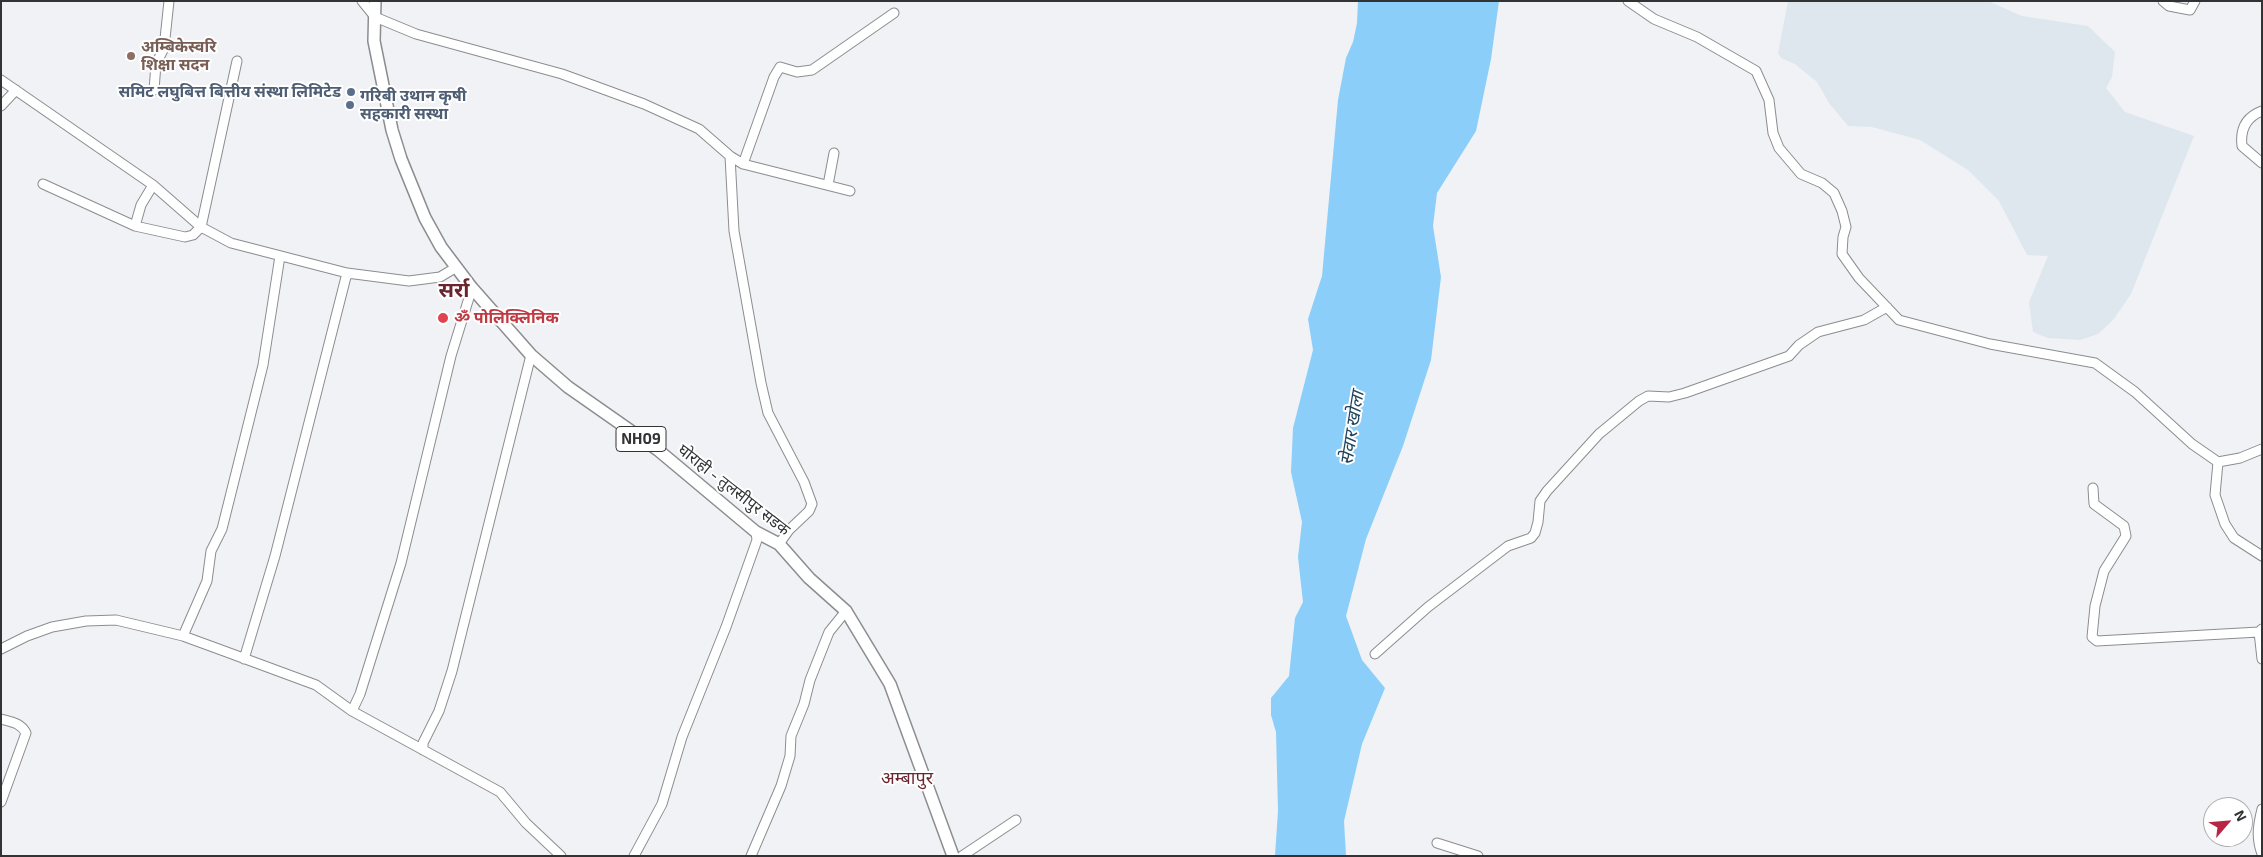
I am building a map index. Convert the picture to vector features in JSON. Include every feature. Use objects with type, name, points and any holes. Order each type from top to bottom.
[{"type":"main road","name":"घोराही - तुलसीपुर सडक","points":[[375,1],[374,41],[392,130],[401,160],[441,248],[455,268],[531,355],[568,387],[658,450],[756,532],[779,544],[809,578],[846,611],[890,684],[953,856]]},
{"type":"street","points":[[154,90],[156,64],[164,48],[170,1]]},
{"type":"street","points":[[362,1],[375,17],[416,34],[562,74],[644,104],[699,128],[730,156],[743,164],[850,191]]},
{"type":"street","points":[[1628,1],[1654,18],[1697,37],[1756,71],[1769,100],[1773,133],[1779,148],[1801,174],[1822,183],[1834,193],[1842,210],[1846,227],[1843,237],[1842,254],[1859,278],[1899,320],[1990,344],[2095,362],[2134,392],[2192,444],[2218,462],[2240,458],[2262,449]]},
{"type":"street","points":[[2163,1],[2169,6],[2190,10],[2195,1]]},
{"type":"street","points":[[743,164],[774,77],[780,67],[797,72],[812,70],[894,13]]},
{"type":"street","points":[[43,184],[135,226],[185,237],[192,235],[201,227],[237,61]]},
{"type":"street","points":[[1,80],[153,185],[201,227],[231,243],[347,273],[410,281],[440,277],[455,268]]},
{"type":"street","points":[[1,106],[16,90]]},
{"type":"street","points":[[2262,111],[2246,121],[2241,136],[2242,146],[2262,163]]},
{"type":"street","points":[[828,185],[834,153]]},
{"type":"street","points":[[730,156],[734,231],[768,413],[804,482],[812,504],[809,511],[789,530],[779,544]]},
{"type":"street","points":[[135,226],[141,205],[153,185]]},
{"type":"street","points":[[183,636],[207,580],[211,551],[222,529],[263,365],[280,256]]},
{"type":"street","points":[[244,659],[275,556],[347,273]]},
{"type":"street","points":[[352,711],[360,694],[401,563],[451,356],[472,288]]},
{"type":"street","points":[[1375,654],[1422,612],[1501,551],[1515,542],[1531,538],[1538,522],[1540,501],[1547,491],[1599,434],[1639,401],[1648,396],[1669,397],[1685,393],[1789,356],[1799,345],[1818,332],[1864,320],[1887,307]]},
{"type":"street","points":[[423,750],[423,743],[440,711],[452,672],[531,355]]},
{"type":"street","points":[[2218,462],[2215,495],[2226,524],[2234,538],[2262,556]]},
{"type":"street","points":[[2093,488],[2094,504],[2124,526],[2126,536],[2104,571],[2095,606],[2092,637],[2098,641],[2260,631],[2262,659]]},
{"type":"street","points":[[634,856],[662,804],[682,738],[726,627],[757,540],[756,532]]},
{"type":"street","points":[[751,856],[782,786],[790,756],[791,736],[804,704],[810,680],[829,632],[846,611]]},
{"type":"street","points":[[1,649],[52,627],[86,621],[116,620],[183,636],[316,686],[352,711],[500,792],[526,823],[561,856]]},
{"type":"street","points":[[1,719],[16,723],[24,728],[26,733],[1,802]]},
{"type":"street","points":[[2262,810],[2258,826],[2258,838],[2262,854]]},
{"type":"street","points":[[962,856],[1016,820]]},
{"type":"street","points":[[1437,842],[1478,856]]},
{"type":"shaded area","points":[[1788,1],[1988,1],[2022,16],[2088,26],[2115,52],[2112,77],[2106,88],[2125,112],[2194,136],[2131,294],[2113,320],[2098,334],[2080,340],[2048,338],[2033,332],[2029,302],[2048,256],[2027,255],[1999,201],[1968,170],[1920,140],[1872,127],[1848,126],[1829,103],[1817,82],[1795,64],[1781,58],[1778,53]]},
{"type":"water","name":"सेवार खोला","points":[[1358,1],[1499,1],[1491,59],[1476,131],[1437,193],[1433,226],[1441,277],[1431,360],[1403,446],[1366,539],[1346,616],[1362,660],[1385,688],[1362,744],[1344,821],[1346,856],[1275,856],[1278,811],[1276,732],[1271,715],[1271,698],[1289,676],[1295,618],[1303,602],[1298,557],[1302,522],[1291,472],[1293,428],[1313,350],[1308,319],[1322,276],[1338,100],[1346,58],[1353,42],[1357,23]]},
{"type":"place","name":"अम्बिकेस्वरि शिक्षा सदन","points":[[131,56]]},
{"type":"place","name":"समिट लघुबित्त बित्तीय संस्था लिमिटेड","points":[[351,92]]},
{"type":"place","name":"गरिबी उथान कृषी सहकारी सस्था","points":[[350,105]]},
{"type":"place","name":"ॐ पोलिक्लिनिक","points":[[443,318]]},
{"type":"district","name":"सर्रा","points":[[454,290]]},
{"type":"district","name":"अम्बापुर","points":[[907,778]]}]
